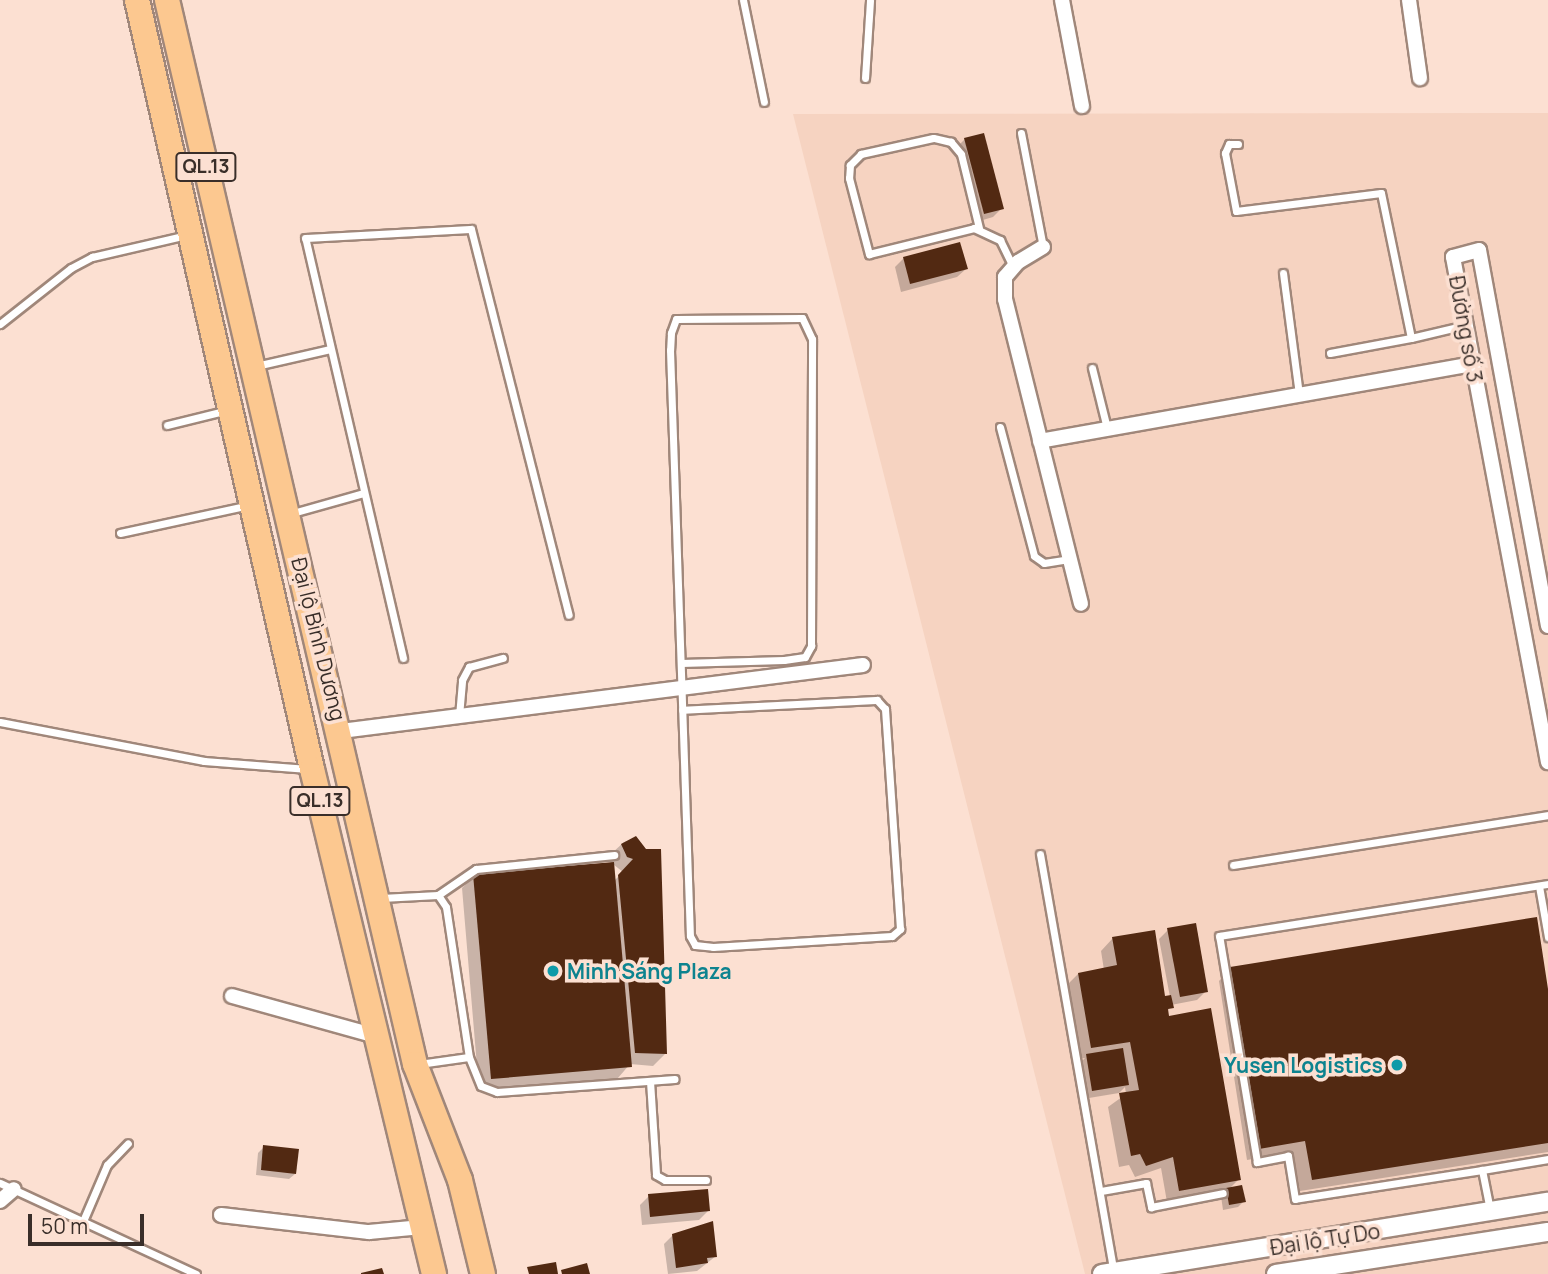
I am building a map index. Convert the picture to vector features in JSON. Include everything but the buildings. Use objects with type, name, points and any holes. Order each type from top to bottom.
[{"type":"highway","name":"Đại lộ Bình Dương","points":[[137,0],[312,769],[434,1274]]},
{"type":"highway","name":"Đại lộ Bình Dương","points":[[167,0],[341,731],[415,1065],[460,1180],[482,1274]]},
{"type":"street","points":[[1062,0],[1082,106]]},
{"type":"street","points":[[1409,0],[1420,78]]},
{"type":"street","points":[[1043,247],[1004,276],[1005,299],[1081,604]]},
{"type":"street","name":"Đường số 3","points":[[1548,626],[1544,581],[1479,250],[1453,257],[1548,762]]},
{"type":"street","points":[[1040,441],[1472,364]]},
{"type":"street","points":[[1516,581],[1544,581]]},
{"type":"street","points":[[341,731],[863,665]]},
{"type":"street","points":[[232,996],[376,1036]]},
{"type":"street","points":[[0,1201],[7,1186]]},
{"type":"street","name":"Đại lộ Tự Do","points":[[1108,1273],[1548,1202]]},
{"type":"street","points":[[221,1215],[369,1232],[422,1227]]},
{"type":"street","name":"Đại lộ Tự Do","points":[[1276,1274],[1548,1231]]},
{"type":"lane","points":[[743,0],[764,102]]},
{"type":"lane","points":[[865,78],[870,0]]},
{"type":"lane","points":[[1021,133],[1043,247]]},
{"type":"lane","points":[[979,228],[961,154],[951,142],[933,138],[861,155],[850,165],[849,178],[869,254],[979,228],[1000,240],[1013,268]]},
{"type":"lane","points":[[1238,144],[1229,144],[1225,153],[1236,211],[1384,195],[1411,338]]},
{"type":"lane","points":[[403,658],[306,238],[471,229],[569,615]]},
{"type":"lane","points":[[0,324],[71,268],[92,257],[190,234]]},
{"type":"lane","points":[[1283,273],[1299,395]]},
{"type":"lane","points":[[681,663],[784,660],[805,657],[811,646],[812,339],[802,318],[676,319],[671,333],[681,688],[690,936],[695,945],[892,936],[900,929],[885,709],[877,700],[682,710]]},
{"type":"lane","points":[[1330,353],[1467,325]]},
{"type":"lane","points":[[254,366],[330,349]]},
{"type":"lane","points":[[1092,368],[1107,428]]},
{"type":"lane","points":[[167,425],[231,409]]},
{"type":"lane","points":[[1000,427],[1034,556],[1044,563],[1069,559]]},
{"type":"lane","points":[[288,514],[363,493]]},
{"type":"lane","points":[[120,533],[253,504]]},
{"type":"lane","points":[[458,716],[462,680],[469,667],[481,660],[503,658]]},
{"type":"lane","points":[[0,722],[204,761],[312,769]]},
{"type":"lane","points":[[1233,866],[1548,815]]},
{"type":"lane","points":[[1040,854],[1101,1191],[1108,1273]]},
{"type":"lane","points":[[377,899],[439,895],[476,869],[614,855]]},
{"type":"lane","points":[[1548,884],[1219,936],[1257,1162],[1288,1156],[1295,1199],[1548,1159]]},
{"type":"lane","points":[[1539,886],[1548,937]]},
{"type":"lane","points":[[439,895],[451,921],[469,1057],[481,1086],[496,1092],[675,1079]]},
{"type":"lane","points":[[415,1065],[469,1057]]},
{"type":"lane","points":[[650,1081],[656,1175],[665,1180],[706,1180]]},
{"type":"lane","points":[[83,1221],[107,1165],[128,1143]]},
{"type":"lane","points":[[1482,1170],[1490,1210]]},
{"type":"lane","points":[[1101,1191],[1146,1183],[1151,1206],[1223,1194]]},
{"type":"lane","points":[[7,1186],[196,1274]]},
{"type":"shaded area","points":[[1548,113],[1548,1274],[1085,1274],[793,114]]},
{"type":"place","name":"Minh Sáng Plaza","points":[[553,971]]},
{"type":"place","name":"Yusen Logistics","points":[[1397,1065]]}]
